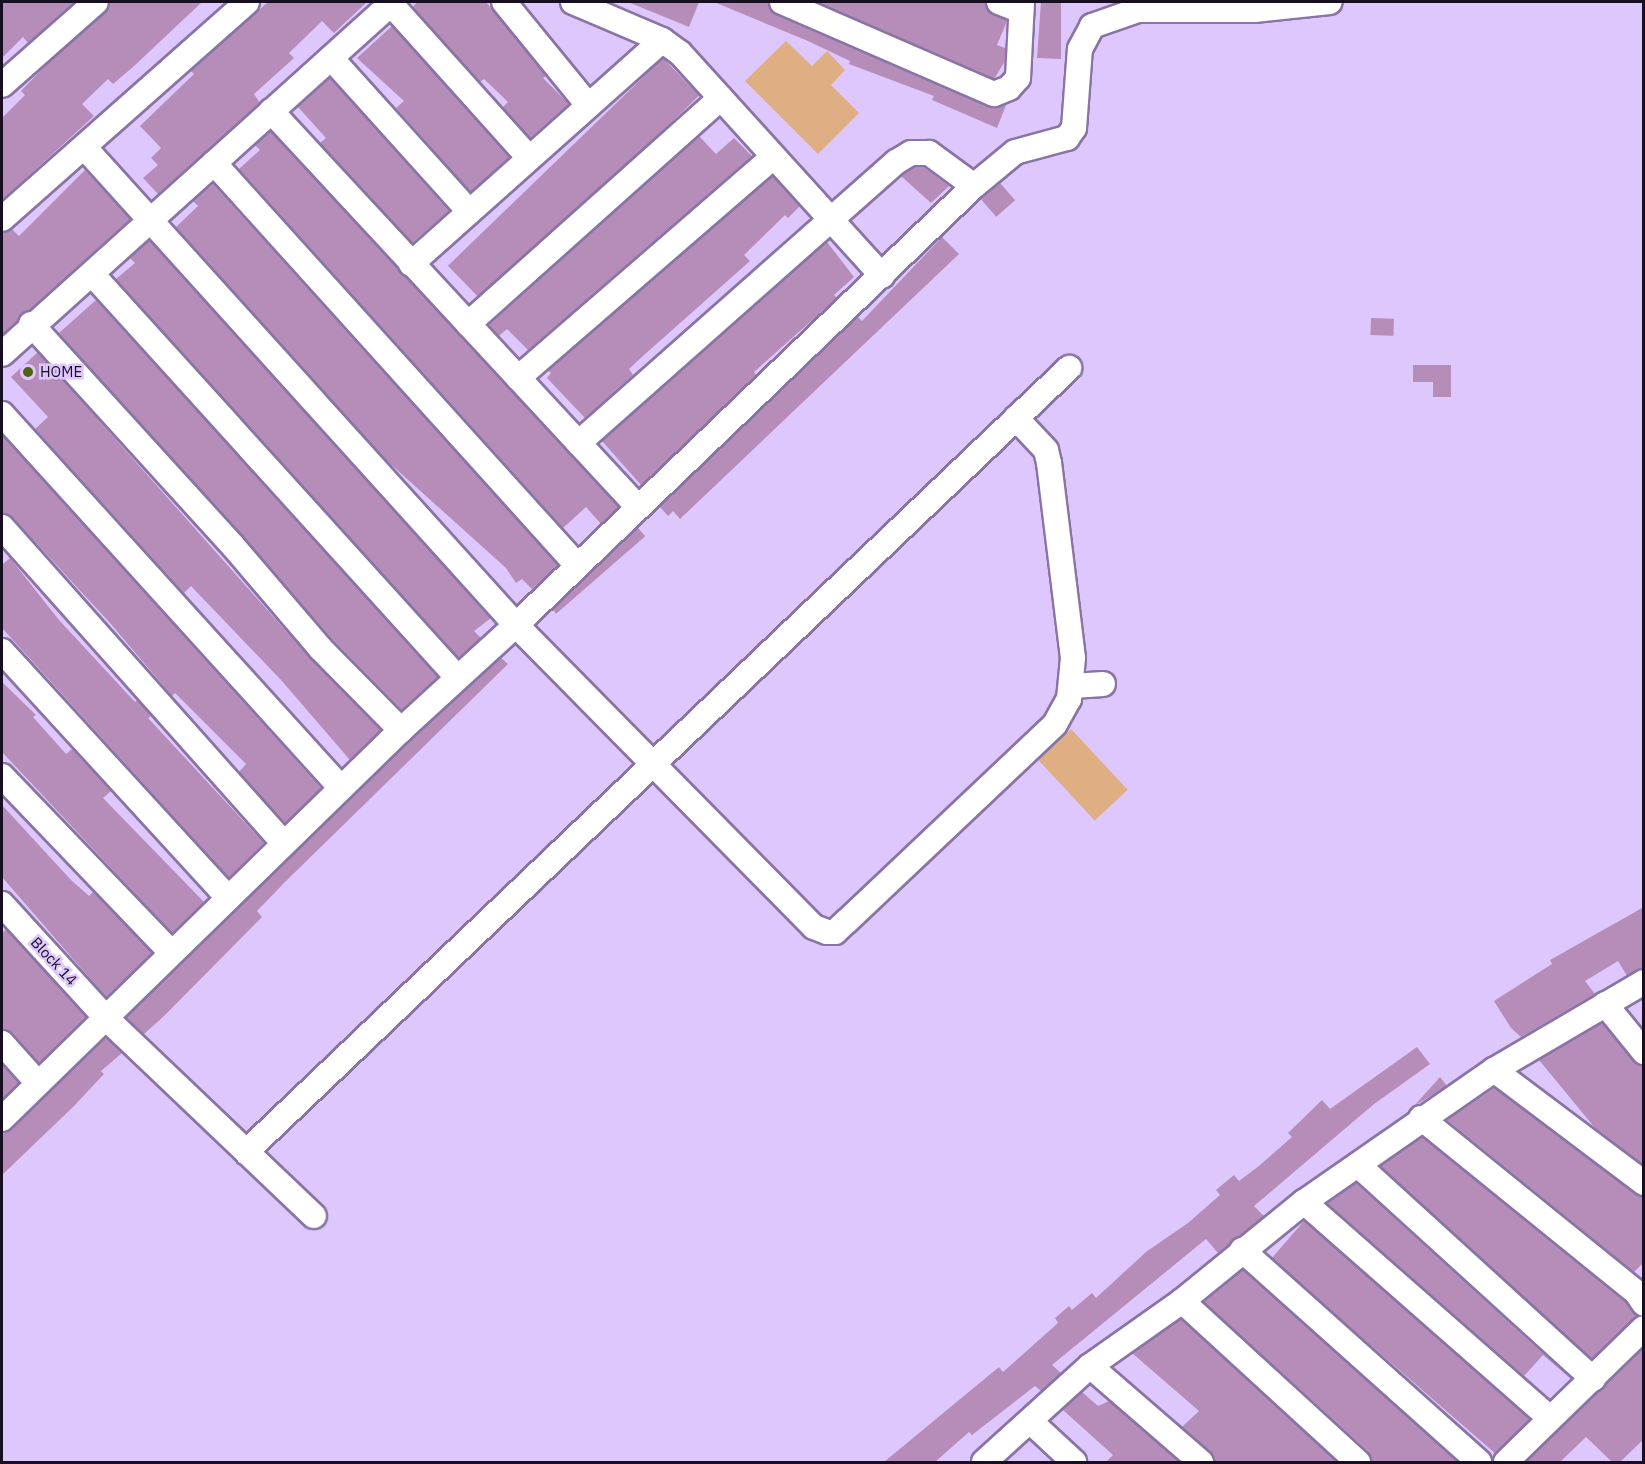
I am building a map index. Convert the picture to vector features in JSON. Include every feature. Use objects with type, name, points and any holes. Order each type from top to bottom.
[{"type":"street","points":[[2,85],[96,2]]},
{"type":"street","points":[[2,219],[85,148],[247,2]]},
{"type":"street","points":[[504,2],[588,105]]},
{"type":"street","points":[[573,2],[662,40],[680,53],[882,276]]},
{"type":"street","points":[[782,2],[994,94],[1009,88],[1018,78],[1014,5]]},
{"type":"street","points":[[2,1119],[401,730],[516,625],[576,564],[882,276],[974,186],[1015,152],[1067,138],[1074,128],[1080,49],[1092,26],[1138,10],[1184,6],[1254,10],[1330,2]]},
{"type":"street","points":[[2,354],[31,324],[92,274],[392,3],[529,158]]},
{"type":"street","points":[[411,264],[662,40]]},
{"type":"street","points":[[331,58],[469,211]]},
{"type":"street","points":[[468,324],[721,98]]},
{"type":"street","points":[[271,111],[638,507]]},
{"type":"street","points":[[85,148],[152,219],[516,625],[814,927],[835,932],[1055,724],[1073,686],[1047,456],[1016,418]]},
{"type":"street","points":[[578,443],[830,218],[911,153],[929,153],[974,186]]},
{"type":"street","points":[[518,378],[773,157]]},
{"type":"street","points":[[214,163],[576,564]]},
{"type":"street","points":[[92,274],[457,677]]},
{"type":"street","points":[[31,324],[321,649],[401,730]]},
{"type":"street","points":[[246,1152],[1069,368]]},
{"type":"street","points":[[2,414],[341,788]]},
{"type":"street","points":[[2,527],[284,844]]},
{"type":"street","points":[[2,651],[228,898]]},
{"type":"street","points":[[1073,686],[1103,684]]},
{"type":"street","points":[[2,776],[171,952]]},
{"type":"street","name":"Block 14","points":[[2,904],[106,1018],[314,1216]]},
{"type":"street","points":[[984,1462],[1090,1366],[1182,1301],[1304,1202],[1421,1118],[1494,1070],[1644,982]]},
{"type":"street","points":[[1605,1004],[1644,1052]]},
{"type":"street","points":[[2,1042],[37,1083]]},
{"type":"street","points":[[1494,1070],[1644,1183]]},
{"type":"street","points":[[1421,1118],[1636,1292],[1644,1304]]},
{"type":"street","points":[[1358,1165],[1593,1379]]},
{"type":"street","points":[[1304,1202],[1550,1418]]},
{"type":"street","points":[[1242,1250],[1479,1462]]},
{"type":"street","points":[[1182,1301],[1358,1462]]},
{"type":"street","points":[[1506,1462],[1644,1328]]},
{"type":"street","points":[[1090,1366],[1201,1462]]},
{"type":"street","points":[[1030,1422],[1074,1462]]},
{"type":"shaded area","points":[[786,41],[812,66],[827,51],[845,70],[831,85],[859,113],[818,154],[745,81]]},
{"type":"shaded area","points":[[1071,729],[1128,790],[1095,820],[1038,760]]},
{"type":"building","points":[[2,2],[75,2],[28,43],[23,37],[2,58]]},
{"type":"building","points":[[110,2],[202,2],[113,84],[108,79],[82,104],[94,116],[2,200],[2,118],[25,95],[21,91],[48,63],[105,13]]},
{"type":"building","points":[[268,2],[367,2],[334,33],[322,21],[289,53],[294,58],[254,94],[260,103],[158,194],[143,178],[158,165],[151,158],[161,148],[140,126],[194,74],[191,71]]},
{"type":"building","points":[[417,2],[486,2],[546,76],[543,78],[569,104],[530,138],[503,107],[508,102],[484,79],[480,82],[413,7]]},
{"type":"building","points":[[628,2],[699,2],[689,27]]},
{"type":"building","points":[[714,2],[768,2],[776,15],[988,107],[1006,105],[997,128],[932,100],[934,96],[849,64],[850,61],[808,41]]},
{"type":"building","points":[[817,2],[985,2],[988,11],[1007,21],[997,45],[1005,48],[1005,61],[994,79]]},
{"type":"building","points":[[1041,2],[1061,2],[1061,59],[1037,58]]},
{"type":"building","points":[[392,26],[509,157],[471,192],[396,108],[404,101],[357,58]]},
{"type":"building","points":[[663,58],[699,95],[484,303],[448,266]]},
{"type":"building","points":[[330,78],[449,211],[412,243],[320,143],[326,138],[298,107]]},
{"type":"building","points":[[271,131],[619,507],[601,524],[586,507],[563,528],[239,169],[260,150],[255,145]]},
{"type":"building","points":[[699,136],[716,154],[734,138],[752,156],[528,350],[507,329],[499,336],[489,325]]},
{"type":"building","points":[[915,167],[923,167],[949,186],[931,203],[901,176]]},
{"type":"building","points":[[85,170],[130,219],[2,335],[2,233],[12,229],[19,236]]},
{"type":"building","points":[[772,176],[800,206],[788,218],[785,215],[744,255],[750,261],[629,369],[633,375],[585,418],[547,378],[551,373],[548,370]]},
{"type":"building","points":[[1000,183],[1015,200],[996,217],[981,199]]},
{"type":"building","points":[[213,184],[558,565],[532,589],[522,579],[516,583],[506,568],[386,460],[176,227],[198,206],[193,201]]},
{"type":"building","points":[[942,237],[959,254],[680,519],[673,511],[668,516],[660,507],[858,317],[862,321]]},
{"type":"building","points":[[149,240],[491,618],[474,631],[481,638],[459,658],[116,279],[135,263],[130,258]]},
{"type":"building","points":[[827,242],[854,277],[834,295],[837,298],[754,372],[756,375],[641,485],[602,441]]},
{"type":"building","points":[[96,300],[438,677],[402,710],[332,639],[59,333]]},
{"type":"building","points":[[1371,318],[1394,319],[1393,336],[1370,335]]},
{"type":"building","points":[[38,352],[310,658],[381,730],[350,760],[281,680],[191,586],[184,593],[35,429],[48,417],[11,377]]},
{"type":"building","points":[[1413,365],[1451,365],[1451,397],[1433,397],[1433,382],[1413,382]]},
{"type":"building","points":[[2,435],[321,788],[285,823],[239,772],[246,764],[175,693],[172,696],[110,623],[13,518],[2,513]]},
{"type":"building","points":[[638,528],[645,536],[556,614],[549,605]]},
{"type":"building","points":[[10,558],[59,620],[135,702],[137,700],[151,716],[148,718],[264,843],[229,878],[2,628],[2,565]]},
{"type":"building","points":[[501,658],[508,664],[285,882],[257,911],[262,917],[163,1017],[144,1034],[126,1018],[411,740]]},
{"type":"building","points":[[2,682],[36,715],[33,717],[66,754],[72,749],[111,791],[103,798],[204,902],[172,933],[2,752]]},
{"type":"building","points":[[2,805],[71,880],[89,896],[93,892],[152,953],[106,997],[2,877]]},
{"type":"building","points":[[1644,907],[1644,968],[1627,976],[1618,961],[1585,981],[1595,994],[1521,1037],[1511,1028],[1494,1001],[1552,964],[1550,960]]},
{"type":"building","points":[[6,929],[86,1017],[39,1063],[13,1033],[2,1029],[2,934]]},
{"type":"building","points":[[1602,1023],[1633,1061],[1644,1066],[1644,1165],[1595,1128],[1539,1060]]},
{"type":"building","points":[[106,1038],[122,1053],[101,1071],[104,1074],[73,1107],[2,1175],[2,1135]]},
{"type":"building","points":[[1417,1047],[1430,1064],[1374,1104],[1254,1206],[1264,1216],[1218,1253],[1206,1239],[1052,1365],[1061,1373],[1041,1391],[1035,1386],[972,1435],[969,1432],[935,1462],[884,1462],[999,1367],[1003,1372],[1058,1323],[1055,1318],[1069,1306],[1072,1310],[1092,1293],[1096,1298],[1146,1252],[1188,1223],[1220,1195],[1216,1190],[1234,1175],[1239,1181],[1259,1166],[1292,1137],[1288,1133],[1322,1100],[1330,1109]]},
{"type":"building","points":[[2,1064],[19,1083],[2,1100]]},
{"type":"building","points":[[1440,1077],[1447,1086],[1414,1106]]},
{"type":"building","points":[[1494,1088],[1644,1197],[1644,1262],[1634,1272],[1447,1120]]},
{"type":"building","points":[[1422,1137],[1625,1302],[1637,1316],[1592,1359],[1380,1166]]},
{"type":"building","points":[[1356,1183],[1571,1379],[1543,1355],[1524,1376],[1327,1203]]},
{"type":"building","points":[[1304,1221],[1530,1418],[1498,1456],[1271,1259]]},
{"type":"building","points":[[1243,1270],[1458,1462],[1372,1462],[1368,1451],[1204,1302]]},
{"type":"building","points":[[1181,1319],[1337,1462],[1215,1462],[1210,1451],[1182,1427],[1199,1411],[1132,1353]]},
{"type":"building","points":[[1644,1348],[1644,1439],[1620,1462],[1612,1462],[1586,1437],[1560,1462],[1526,1462]]},
{"type":"building","points":[[1082,1392],[1098,1406],[1109,1401],[1180,1462],[1106,1462],[1113,1455],[1063,1410]]},
{"type":"place","name":"HOME","points":[[28,372]]}]
